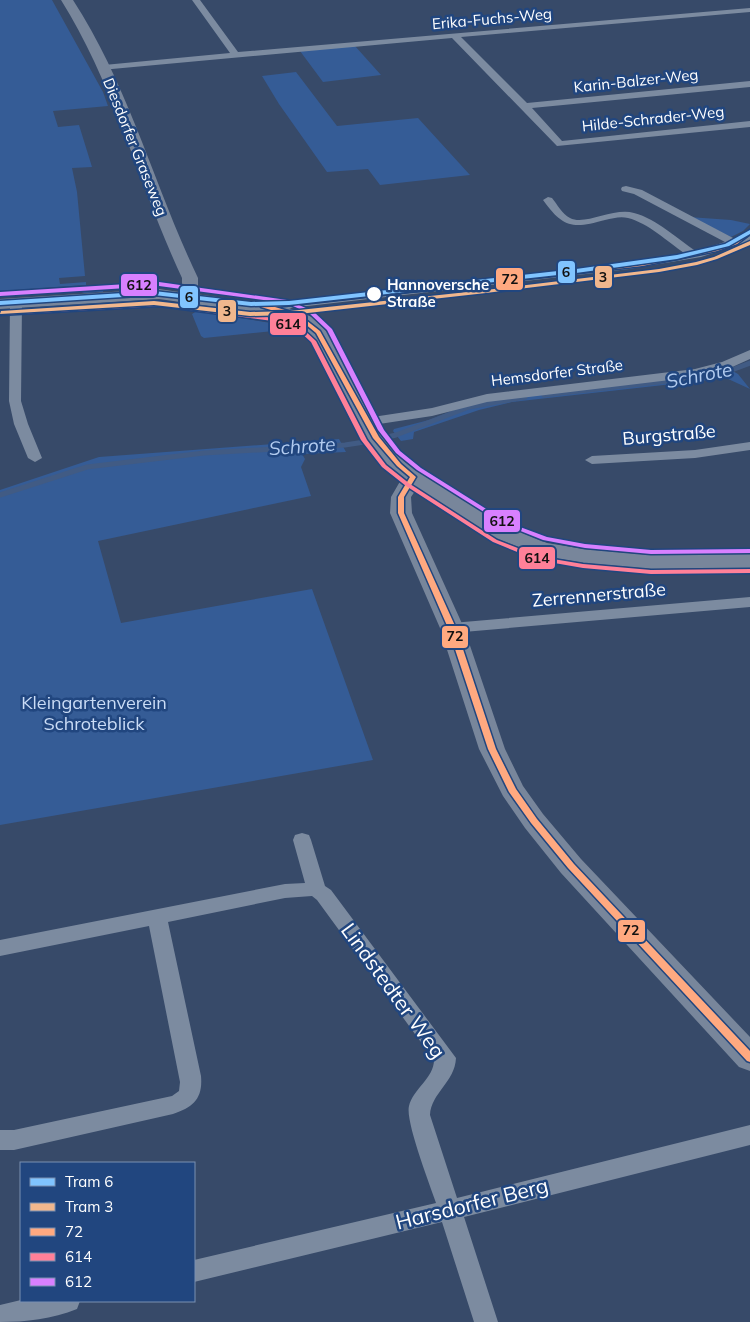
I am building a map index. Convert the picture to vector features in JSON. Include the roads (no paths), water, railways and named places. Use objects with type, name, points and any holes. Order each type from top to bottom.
[{"type":"main road","name":"Diesdorfer Graseweg","points":[[67,0],[84,27],[104,68],[159,209],[190,278],[190,287],[185,296]]},
{"type":"main road","points":[[8,304],[140,294],[185,296],[278,309],[297,316],[318,332],[343,375],[373,434],[397,466],[500,532],[542,549],[584,556],[651,562],[750,561]]},
{"type":"main road","points":[[413,477],[404,491],[400,510],[452,628],[495,757],[505,778],[522,806],[571,866],[750,1058]]},
{"type":"street","points":[[196,0],[236,55]]},
{"type":"street","name":"Erika-Fuchs-Weg","points":[[104,68],[356,42],[455,36],[750,10]]},
{"type":"street","points":[[455,36],[525,106]]},
{"type":"street","name":"Karin-Balzer-Weg","points":[[525,106],[750,84]]},
{"type":"street","name":"Hilde-Schrader-Weg","points":[[525,106],[560,144],[750,124]]},
{"type":"street","points":[[626,188],[638,192],[735,243]]},
{"type":"street","points":[[548,200],[564,218],[571,222],[620,214],[633,215],[694,255]]},
{"type":"street","points":[[264,307],[596,270],[694,255],[750,237]]},
{"type":"street","points":[[8,304],[16,401],[21,424],[35,458]]},
{"type":"street","name":"Hemsdorfer Straße","points":[[373,434],[432,412],[487,398],[695,373],[726,365],[750,354]]},
{"type":"street","name":"Burgstraße","points":[[592,460],[695,454],[750,446]]},
{"type":"street","name":"Zerrennerstraße","points":[[452,628],[750,602]]},
{"type":"street","points":[[0,948],[293,890],[314,889],[315,881],[302,840]]},
{"type":"street","name":"Lindstedter Weg","points":[[314,889],[324,895],[444,1054],[445,1069],[421,1102],[418,1110],[449,1210]]},
{"type":"street","points":[[0,1140],[14,1140],[173,1106],[187,1098],[190,1091],[190,1076],[157,916]]},
{"type":"street","name":"Harsdorfer Berg","points":[[195,1271],[750,1135]]},
{"type":"street","points":[[449,1210],[486,1322]]},
{"type":"street","points":[[0,1317],[64,1302]]},
{"type":"waterway","name":"Schrote","points":[[544,395],[694,378],[729,371],[750,363]]},
{"type":"waterway","name":"Schrote","points":[[0,495],[87,467],[204,453],[345,445],[371,441],[396,435],[469,407],[525,397]]},
{"type":"tram line","name":"6","points":[[0,303],[154,293],[251,304],[289,303],[576,271],[677,257],[727,245],[750,232]]},
{"type":"tram line","name":"3","points":[[1,313],[154,303],[250,314],[290,313],[486,292],[659,270],[715,258],[750,243]]},
{"type":"place","name":"Hannoversche Straße","points":[[374,294]]},
{"type":"park label","name":"Kleingartenverein Schroteblick","points":[[94,713]]}]
